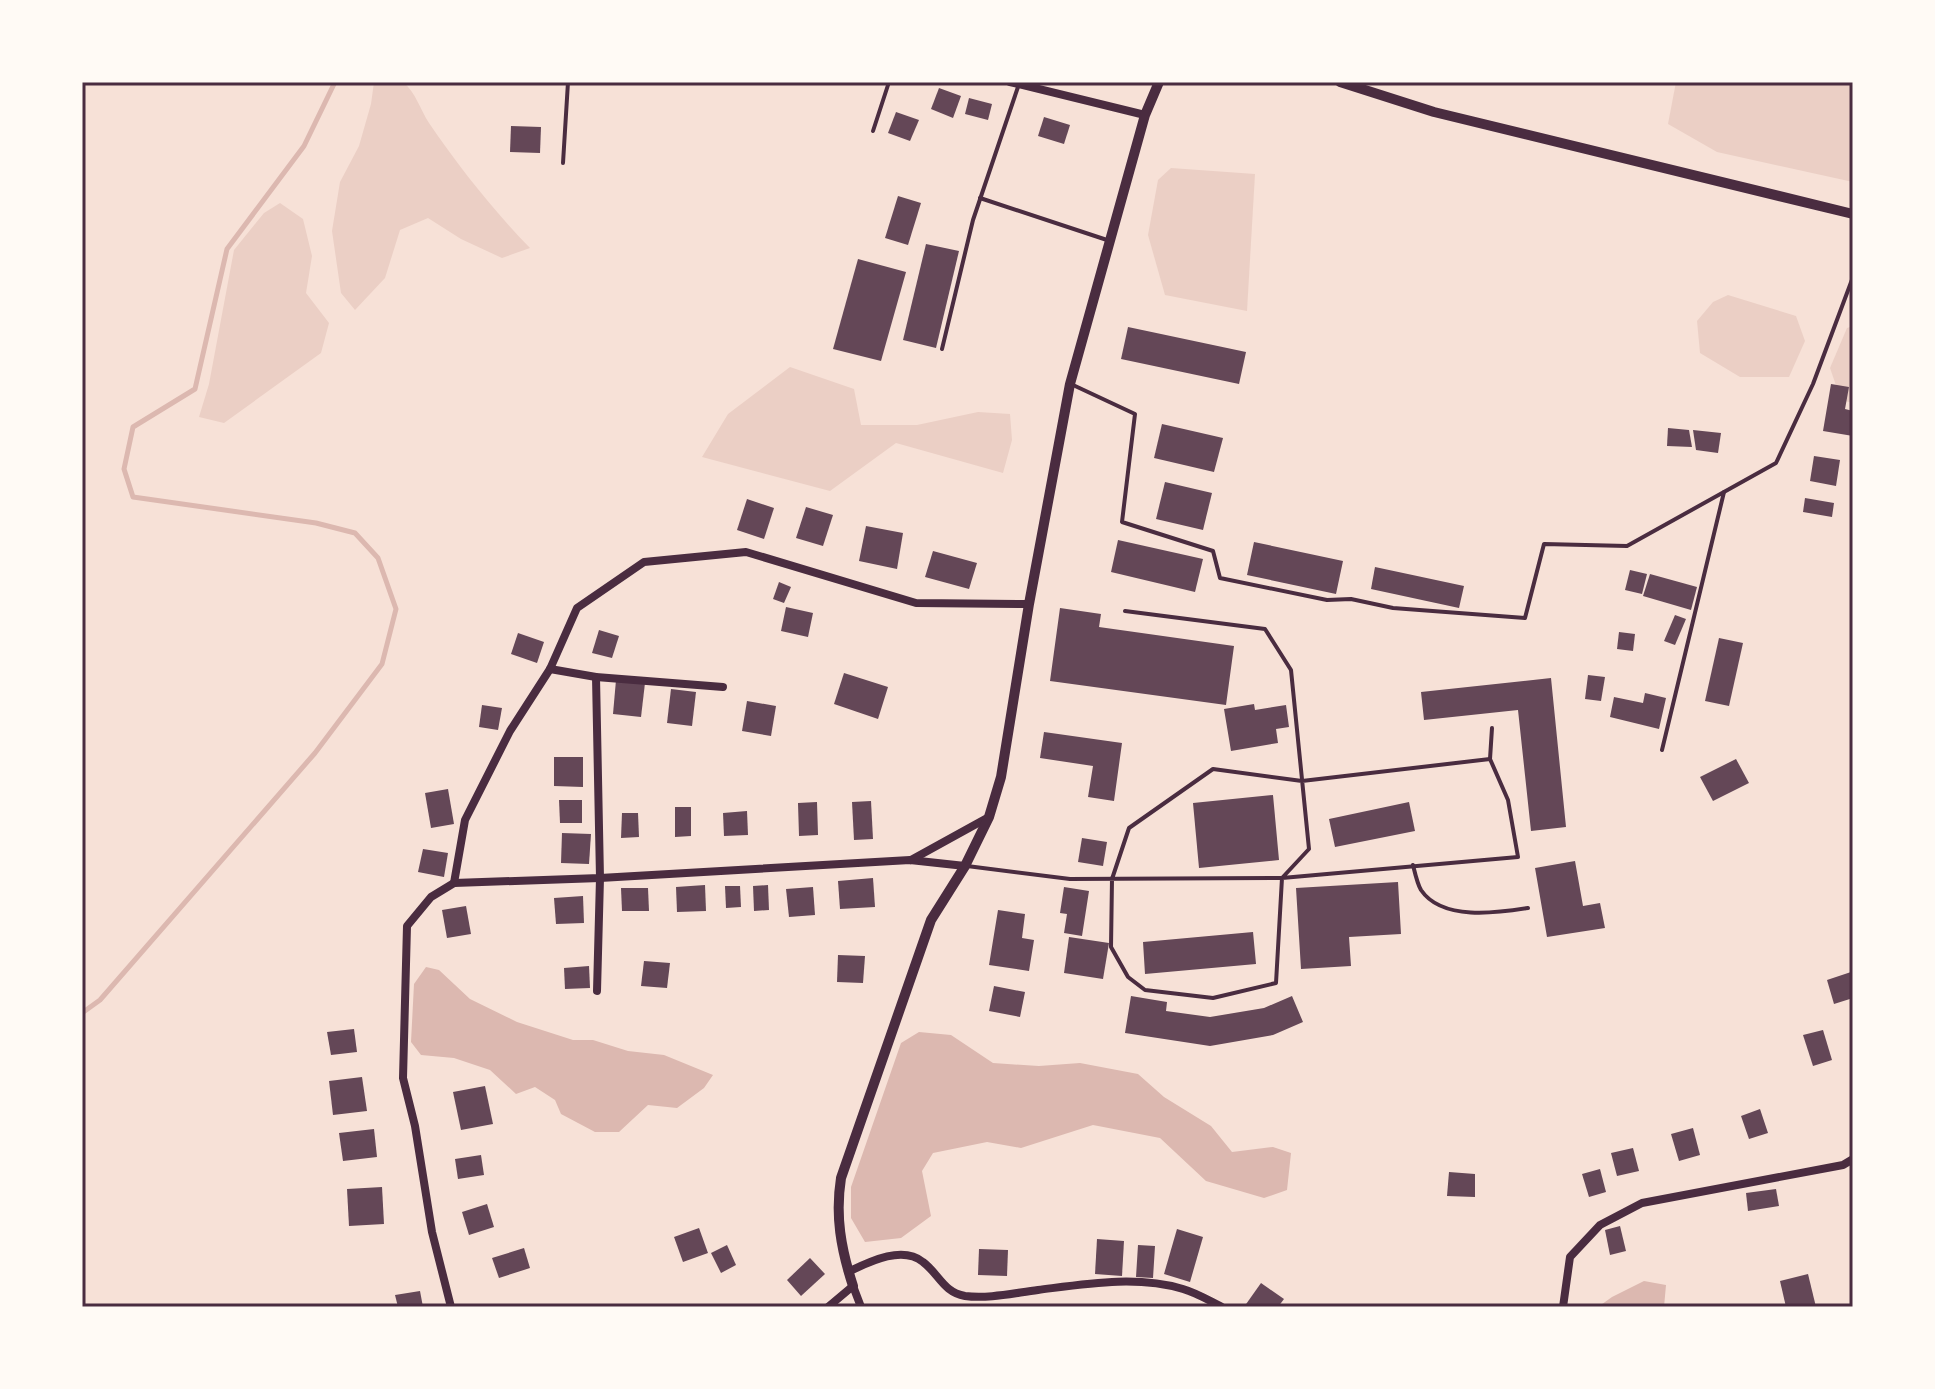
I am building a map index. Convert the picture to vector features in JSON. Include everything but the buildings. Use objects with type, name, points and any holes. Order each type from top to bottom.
[{"type":"street","points":[[861,1307],[840,1238],[837,1205],[841,1178],[931,920],[965,866],[989,817],[1001,777],[1070,384],[1145,115],[1159,82]]},
{"type":"street","points":[[1340,82],[1434,112],[1853,214]]},
{"type":"street","points":[[1014,83],[1145,115]]},
{"type":"street","points":[[454,883],[465,820],[510,731],[550,669],[577,608],[644,562],[746,552],[916,603],[1029,604]]},
{"type":"street","points":[[550,669],[596,677],[723,687]]},
{"type":"street","points":[[596,677],[600,878],[597,991]]},
{"type":"street","points":[[910,860],[989,817]]},
{"type":"street","points":[[451,1307],[432,1232],[415,1126],[403,1078],[407,926],[431,897],[454,883],[910,860],[965,866]]},
{"type":"street","points":[[1563,1307],[1570,1257],[1600,1225],[1642,1203],[1843,1165],[1853,1159]]},
{"type":"street","points":[[848,1272],[893,1256],[912,1256],[924,1262],[949,1291],[960,1295],[989,1296],[1114,1282],[1154,1283],[1185,1289],[1222,1307]]},
{"type":"street","points":[[828,1307],[853,1286]]},
{"type":"lane","points":[[563,163],[568,82]]},
{"type":"lane","points":[[873,131],[889,82]]},
{"type":"lane","points":[[942,349],[980,198],[1014,83]]},
{"type":"lane","points":[[980,198],[1110,241]]},
{"type":"lane","points":[[1070,384],[1135,414],[1122,522],[1213,551],[1220,578],[1327,600],[1351,599],[1393,608],[1525,618],[1544,544],[1627,546],[1776,463],[1813,384],[1853,277]]},
{"type":"lane","points":[[1662,750],[1724,492]]},
{"type":"lane","points":[[1125,611],[1265,629],[1291,670],[1302,781],[1309,849],[1282,878],[1276,983],[1213,998],[1145,990],[1128,977],[1111,947],[1112,879],[1129,828],[1213,769],[1302,781],[1490,759]]},
{"type":"lane","points":[[965,866],[1070,879],[1282,878],[1518,857],[1508,800],[1490,759],[1492,728]]},
{"type":"lane","points":[[1413,865],[1421,890],[1440,907],[1492,914],[1528,908]]},
{"type":"shaded area","points":[[374,82],[403,82],[407,86],[464,172],[530,248],[502,258],[461,239],[428,218],[400,230],[385,278],[355,310],[341,293],[332,231],[340,182],[359,146]]},
{"type":"shaded area","points":[[1676,82],[1853,82],[1853,182],[1717,152],[1668,124]]},
{"type":"shaded area","points":[[1171,168],[1255,174],[1247,311],[1165,295],[1148,235],[1158,180]]},
{"type":"shaded area","points":[[280,203],[303,219],[312,256],[306,293],[329,323],[321,353],[224,423],[199,417],[209,384],[234,250],[264,213]]},
{"type":"shaded area","points":[[1728,295],[1796,316],[1805,341],[1789,377],[1740,377],[1700,353],[1697,321],[1713,302]]},
{"type":"shaded area","points":[[1853,326],[1853,403],[1841,400],[1830,368],[1847,328]]},
{"type":"shaded area","points":[[790,367],[854,389],[861,425],[917,425],[978,412],[1010,414],[1012,440],[1003,473],[896,443],[830,491],[702,457],[728,414]]},
{"type":"shaded area","points":[[426,967],[439,970],[470,999],[517,1022],[573,1040],[593,1040],[628,1051],[664,1055],[713,1075],[704,1088],[677,1108],[648,1105],[619,1132],[595,1132],[561,1114],[555,1100],[535,1087],[516,1094],[490,1070],[454,1058],[421,1055],[411,1042],[414,984]]},
{"type":"shaded area","points":[[919,1032],[951,1035],[993,1063],[1039,1066],[1080,1063],[1138,1074],[1164,1097],[1211,1126],[1232,1152],[1273,1147],[1291,1153],[1287,1190],[1264,1198],[1206,1181],[1160,1138],[1093,1125],[1021,1148],[987,1142],[933,1153],[922,1171],[931,1216],[901,1238],[865,1242],[851,1218],[851,1187],[901,1043]]},
{"type":"shaded area","points":[[1644,1281],[1666,1285],[1664,1307],[1598,1307],[1612,1297]]},
{"type":"waterway","points":[[82,1013],[100,1000],[315,753],[382,664],[396,609],[378,558],[355,533],[316,523],[133,497],[124,469],[133,427],[195,389],[227,249],[304,146],[335,82]]}]
